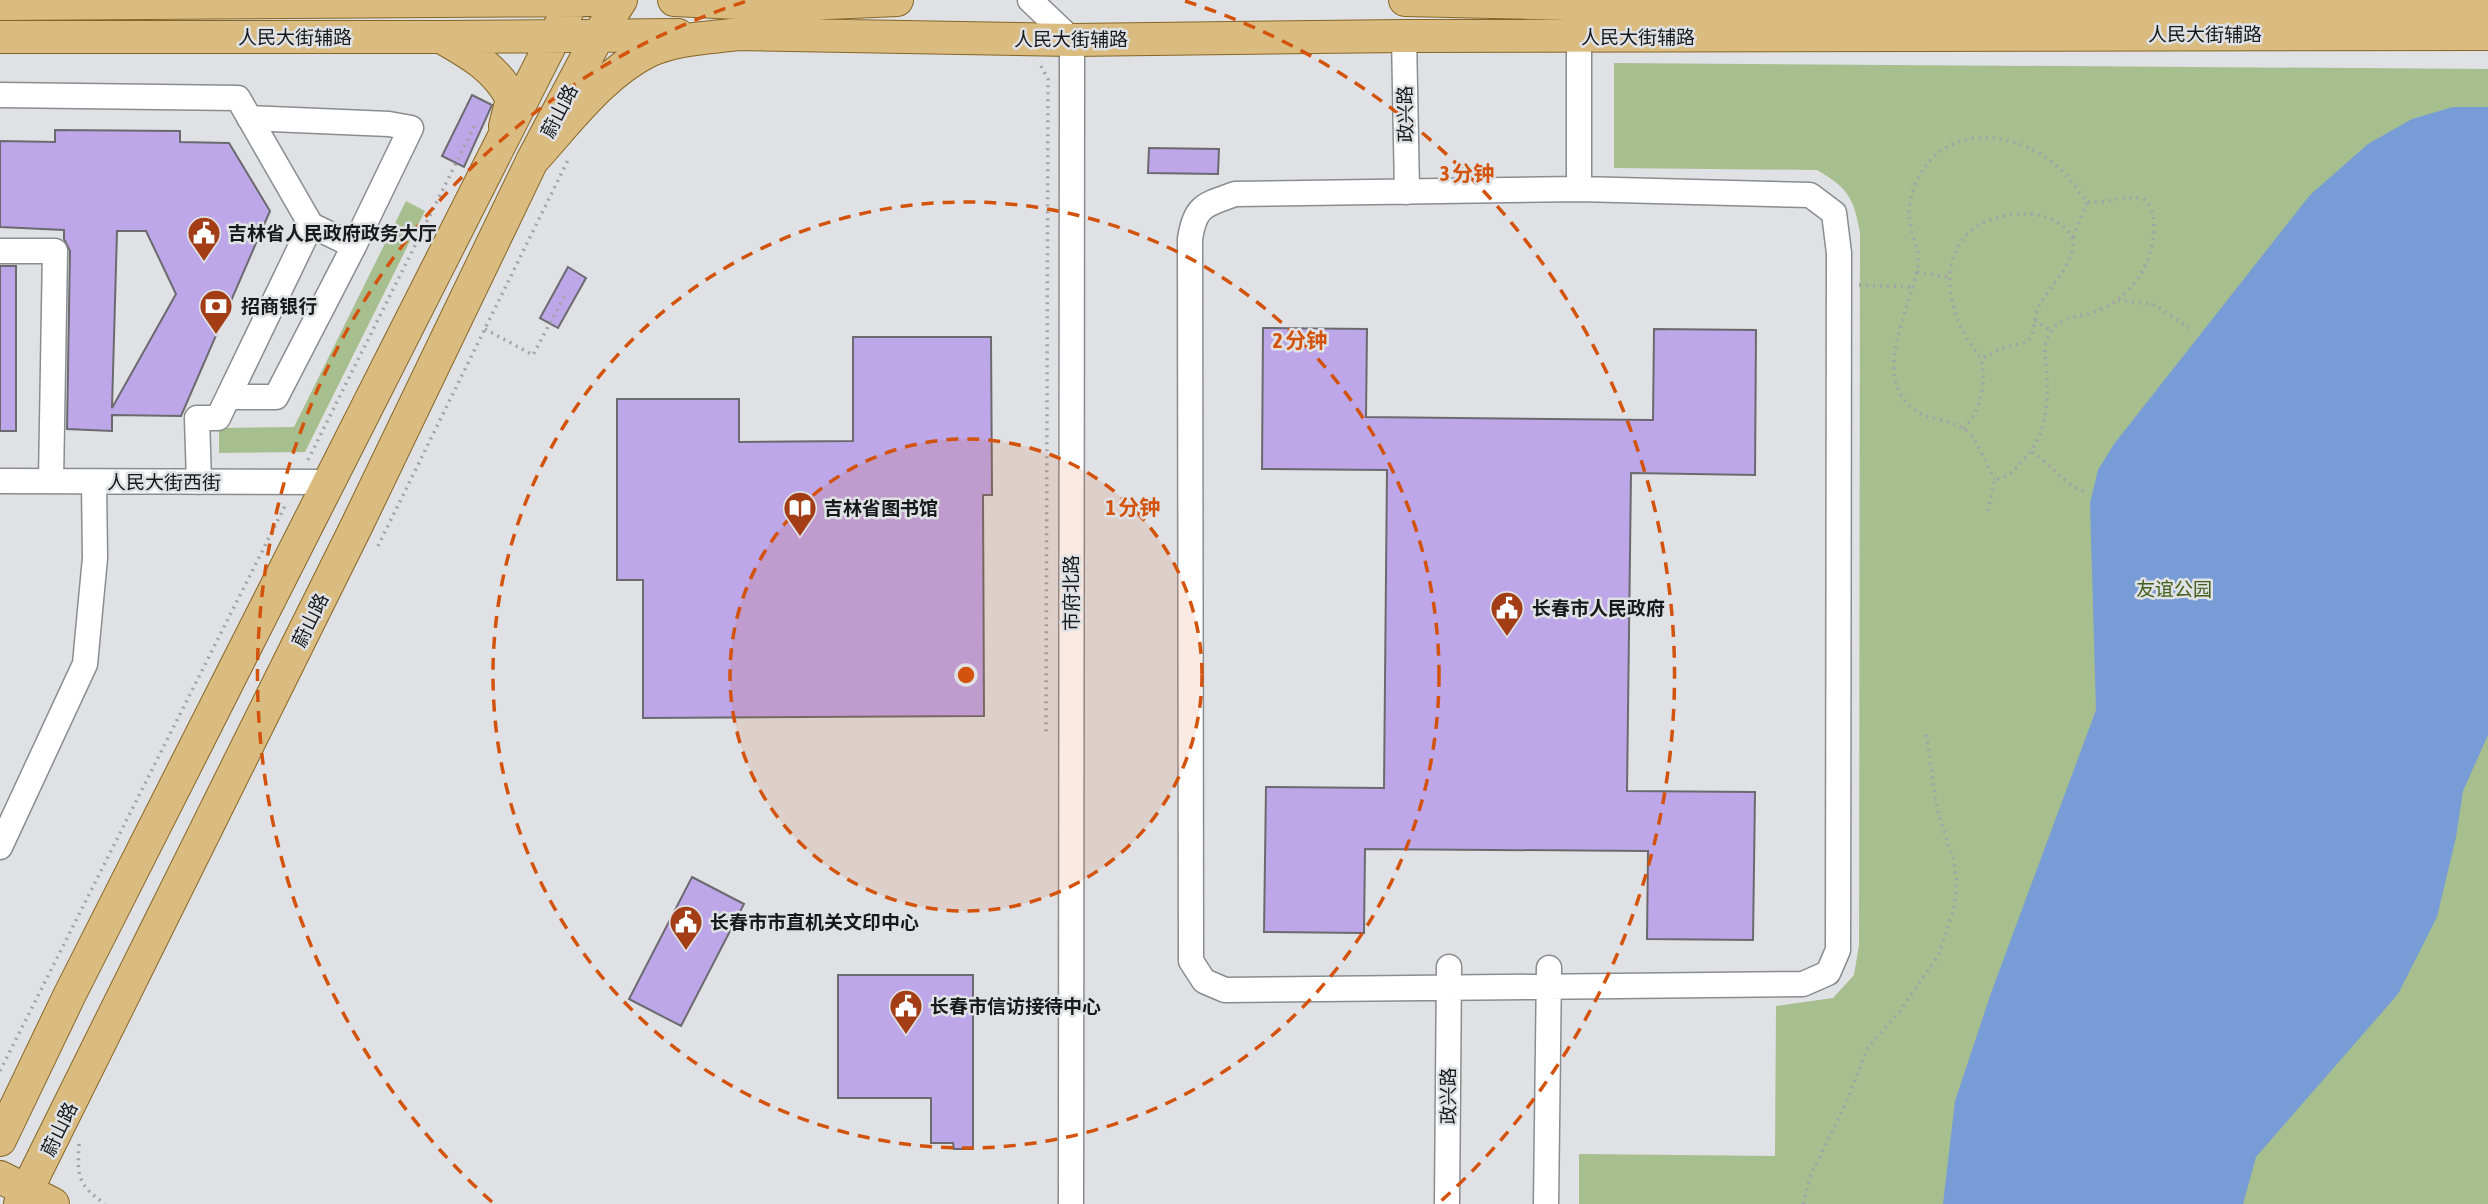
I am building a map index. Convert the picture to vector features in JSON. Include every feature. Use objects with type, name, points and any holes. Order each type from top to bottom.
[{"type":"main road","name":"蔚山路","points":[[0,1140],[70,994],[328,482],[555,36],[580,0]]},
{"type":"main road","points":[[0,4],[580,0]]},
{"type":"main road","name":"蔚山路","points":[[25,1194],[357,525],[532,161],[598,36],[621,0]]},
{"type":"main road","points":[[674,0],[782,5],[897,0]]},
{"type":"main road","points":[[1405,0],[2488,3]]},
{"type":"main road","points":[[441,37],[739,34]]},
{"type":"main road","points":[[532,161],[607,80],[649,51],[684,41],[739,34]]},
{"type":"main road","name":"人民大街辅路","points":[[739,34],[1072,40],[1404,36],[1579,38],[2488,34]]},
{"type":"main road","name":"人民大街辅路","points":[[0,37],[441,37],[475,56],[502,80],[512,99],[499,150]]},
{"type":"street","points":[[1030,0],[1072,40]]},
{"type":"street","points":[[1579,2],[1579,189]]},
{"type":"street","name":"政兴路","points":[[1404,36],[1407,192]]},
{"type":"street","name":"市府北路","points":[[1071,1204],[1072,40]]},
{"type":"street","points":[[0,95],[238,98],[311,225],[354,246]]},
{"type":"street","points":[[229,397],[276,397],[411,128],[389,124],[249,118]]},
{"type":"street","points":[[1579,189],[1810,195],[1834,213],[1839,284],[1838,950],[1828,973],[1803,984],[1449,977],[1225,990],[1204,981],[1191,961],[1199,617],[1190,239],[1193,218],[1203,206],[1235,194],[1407,192],[1498,199],[1579,189]]},
{"type":"street","points":[[198,482],[197,418],[218,418],[311,225]]},
{"type":"street","points":[[0,251],[55,251],[51,481]]},
{"type":"street","name":"人民大街西街","points":[[0,481],[328,482]]},
{"type":"street","points":[[0,846],[85,664],[95,558],[94,482]]},
{"type":"street","name":"政兴路","points":[[1447,1204],[1449,977]]},
{"type":"street","points":[[1546,1204],[1549,978]]},
{"type":"path","points":[[1035,62],[1042,66],[1048,79],[1046,736]]},
{"type":"path","points":[[0,1071],[475,125]]},
{"type":"path","points":[[1988,511],[1995,479],[1964,429],[1920,414],[1899,389],[1894,369],[1896,351],[1917,272],[1919,253],[1913,244],[1909,223],[1910,204],[1925,168],[1943,146],[1959,139],[1994,138],[2023,146],[2053,163],[2087,202]]},
{"type":"path","points":[[375,550],[570,156]]},
{"type":"path","points":[[1995,479],[2012,473],[2032,452],[2046,413],[2044,355],[2051,331],[2069,318],[2094,313],[2118,300],[2140,277],[2147,263],[2154,234],[2150,205],[2141,198],[2087,202]]},
{"type":"path","points":[[1981,358],[2006,346],[2026,342],[2030,338],[2038,308],[2066,268],[2073,237],[2087,202]]},
{"type":"path","points":[[433,209],[442,205]]},
{"type":"path","points":[[1964,429],[1976,416],[1980,402],[1981,358],[1970,345],[1955,314],[1947,277],[1961,243],[1970,231],[1982,222],[2011,215],[2044,216],[2069,231],[2073,237]]},
{"type":"path","points":[[1917,272],[1947,277]]},
{"type":"path","points":[[1839,284],[1912,287]]},
{"type":"path","points":[[485,329],[533,355],[566,293]]},
{"type":"path","points":[[2118,300],[2155,305],[2189,328]]},
{"type":"path","points":[[2034,320],[2051,331]]},
{"type":"path","points":[[2032,452],[2048,462],[2072,489],[2087,492]]},
{"type":"path","points":[[1803,1204],[1811,1174],[1847,1101],[1868,1048],[1900,1012],[1938,956],[1954,908],[1957,884],[1953,858],[1937,810],[1926,733]]},
{"type":"path","points":[[79,1138],[78,1166],[85,1189],[105,1204]]},
{"type":"green space","name":"友谊公园","points":[[1614,63],[2488,69],[2488,1204],[1579,1204],[1579,1154],[1775,1156],[1776,1006],[1833,998],[1854,975],[1859,945],[1860,233],[1855,211],[1843,189],[1817,170],[1614,168]]},
{"type":"green space","points":[[406,201],[425,211],[305,452],[219,453],[219,428],[294,427]]},
{"type":"water","points":[[2453,107],[2488,107],[2488,735],[2463,791],[2456,837],[2437,917],[2398,994],[2256,1157],[2243,1204],[1943,1204],[1955,1101],[1991,993],[2096,710],[2090,503],[2098,470],[2114,444],[2310,195],[2368,144],[2412,119]]},
{"type":"building","points":[[472,95],[492,105],[464,167],[442,156]]},
{"type":"building","name":"吉林省人民政府政务大厅","points":[[55,130],[180,131],[180,142],[229,143],[270,211],[181,416],[112,415],[112,431],[67,429],[70,251],[64,239],[64,230],[0,227],[0,141],[55,142]],"holes":[[[117,231],[146,231],[176,294],[112,408]]]},
{"type":"building","points":[[1149,148],[1219,149],[1218,174],[1148,173]]},
{"type":"building","points":[[0,266],[16,266],[16,431],[0,431]]},
{"type":"building","points":[[568,267],[586,278],[558,328],[540,318]]},
{"type":"building","name":"长春市人民政府","points":[[1263,328],[1367,329],[1366,417],[1653,420],[1654,329],[1756,330],[1755,475],[1631,473],[1627,791],[1755,792],[1753,940],[1647,939],[1648,851],[1365,849],[1364,933],[1264,932],[1266,787],[1384,788],[1387,470],[1262,469]]},
{"type":"building","name":"吉林省图书馆","points":[[853,337],[991,337],[992,495],[983,495],[984,716],[643,718],[643,580],[617,580],[617,399],[739,399],[739,442],[853,441]]},
{"type":"building","name":"长春市市直机关文印中心","points":[[692,877],[744,904],[681,1026],[629,999]]},
{"type":"building","name":"长春市信访接待中心","points":[[838,975],[973,975],[973,1149],[954,1149],[953,1143],[931,1143],[931,1098],[838,1098]]},
{"type":"place","name":"吉林省人民政府政务大厅","points":[[204,263]]},
{"type":"place","name":"招商银行","points":[[216,336]]},
{"type":"place","name":"吉林省图书馆","points":[[800,538]]},
{"type":"place","name":"长春市人民政府","points":[[1507,638]]},
{"type":"place","name":"长春市市直机关文印中心","points":[[686,952]]},
{"type":"place","name":"长春市信访接待中心","points":[[906,1036]]}]
